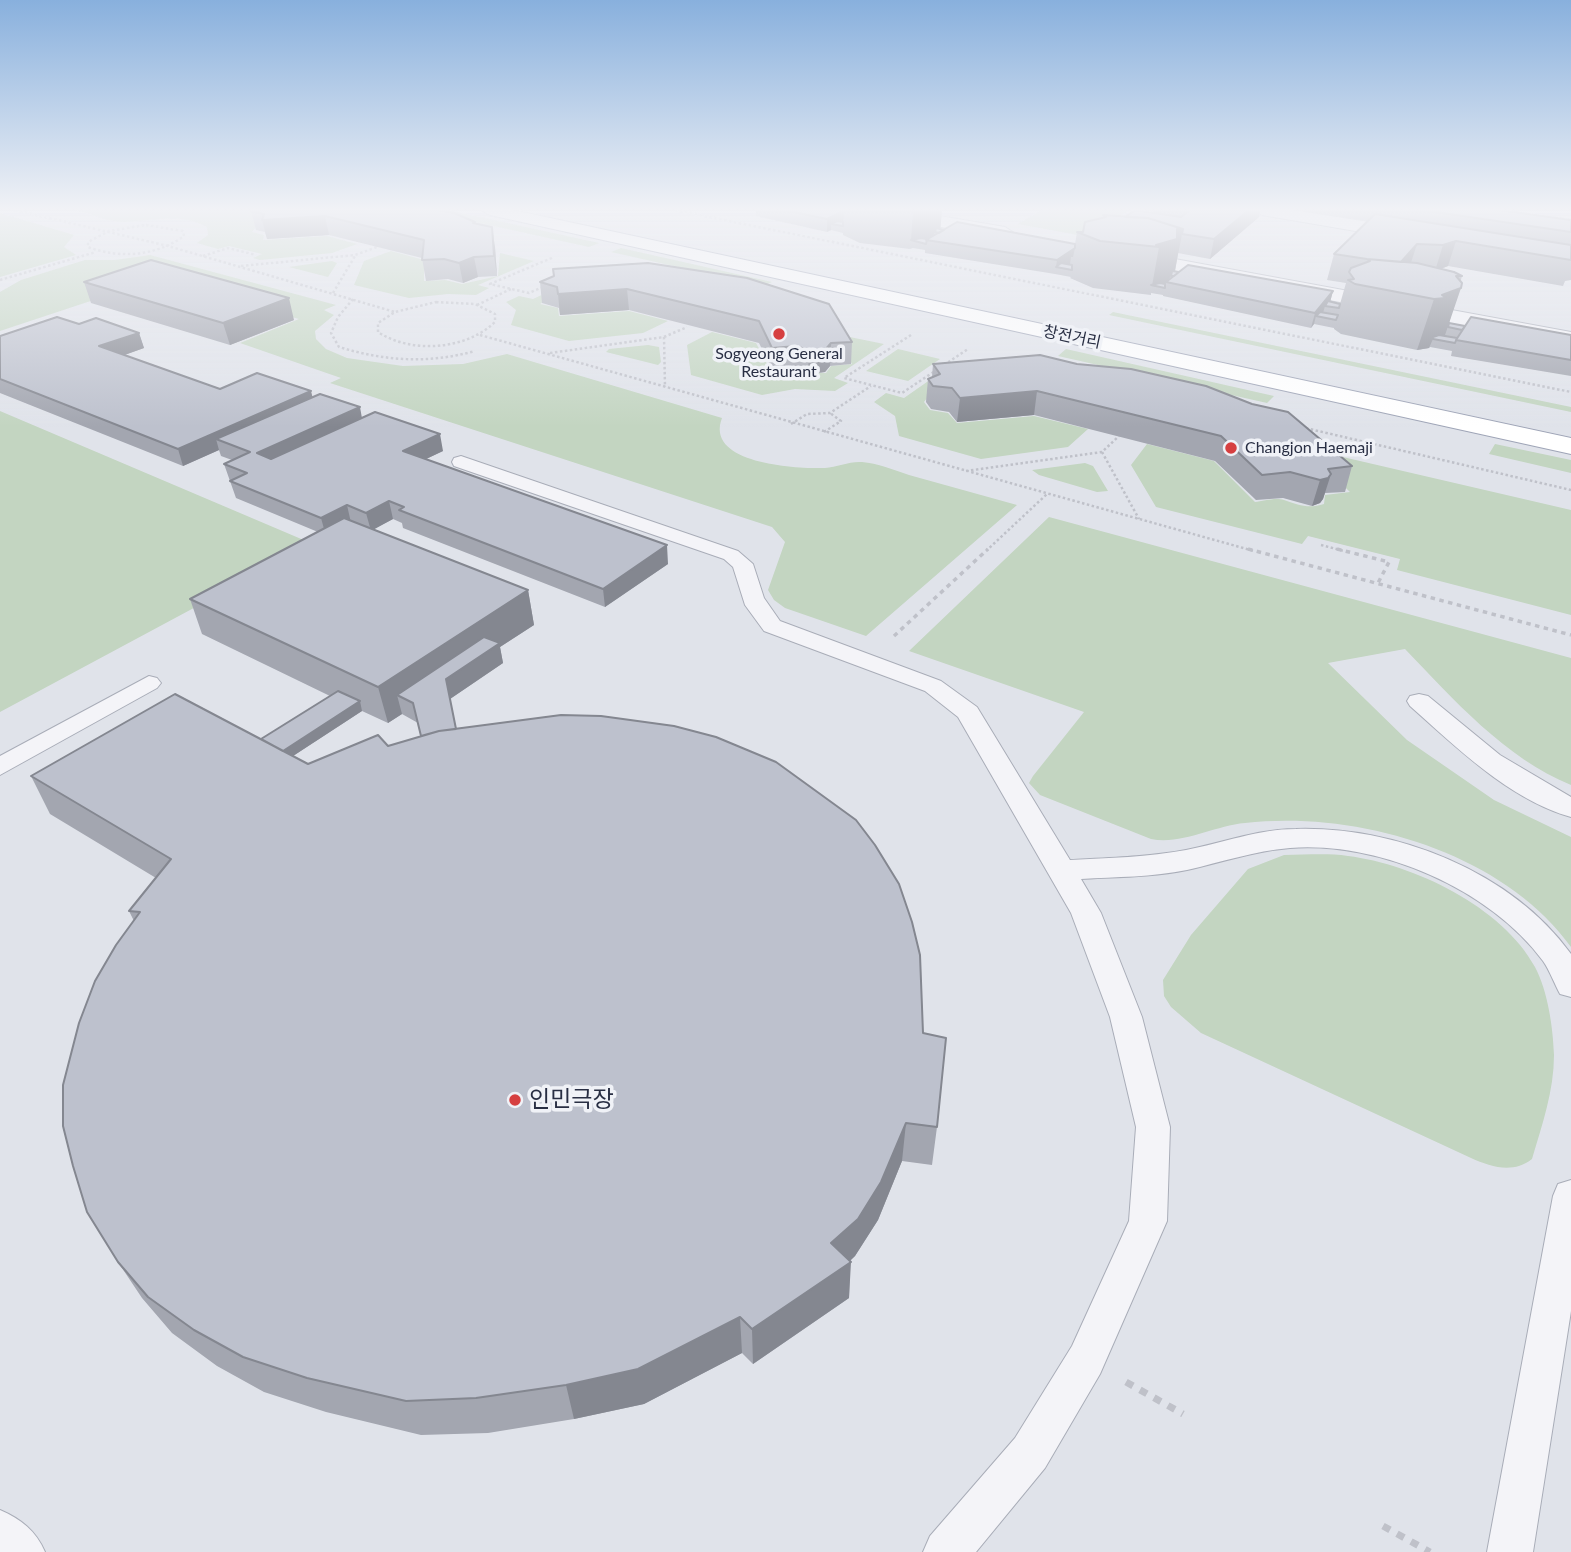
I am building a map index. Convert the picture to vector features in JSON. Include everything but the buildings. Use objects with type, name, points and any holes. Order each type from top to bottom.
[{"type":"main road","name":"창전거리","points":[[825,282],[1571,446]]},
{"type":"main road","name":"창전거리","points":[[904,282],[1505,410]]},
{"type":"street","points":[[1266,282],[1571,339]]},
{"type":"lane","points":[[461,462],[731,555],[743,564],[749,591],[758,613],[772,626],[933,686],[968,712],[1086,913],[1126,1017],[1153,1126],[1148,1221],[1086,1360],[1030,1453],[946,1552]]},
{"type":"lane","points":[[0,767],[149,683]]},
{"type":"lane","points":[[1419,701],[1468,745],[1545,796],[1571,808]]},
{"type":"lane","points":[[1062,870],[1175,862],[1260,841],[1303,837],[1348,840],[1456,874],[1538,934],[1567,973],[1571,985]]},
{"type":"lane","points":[[1510,1552],[1571,1196]]},
{"type":"lane","points":[[0,1533],[22,1552]]},
{"type":"path","points":[[295,282],[395,312]]},
{"type":"path","points":[[333,293],[339,282]]},
{"type":"path","points":[[495,282],[491,284],[529,293],[554,283]]},
{"type":"path","points":[[1026,282],[1571,392]]},
{"type":"path","points":[[477,305],[512,289]]},
{"type":"path","points":[[353,299],[338,317],[331,333],[339,346],[363,355],[412,361],[459,356],[475,351]]},
{"type":"path","points":[[436,302],[477,305],[491,310],[497,318],[493,327],[480,335],[437,344],[394,341],[381,335],[377,327],[382,319],[395,312],[436,302]]},
{"type":"path","points":[[545,354],[664,337],[687,327]]},
{"type":"path","points":[[480,335],[964,472],[1571,635]]},
{"type":"path","points":[[911,335],[844,378],[902,393],[968,348]]},
{"type":"path","points":[[664,337],[665,387]]},
{"type":"path","points":[[791,424],[807,414],[830,413],[871,385]]},
{"type":"path","points":[[823,433],[841,421],[830,413]]},
{"type":"path","points":[[964,472],[1102,452],[1119,436]]},
{"type":"path","points":[[1102,452],[1139,520]]},
{"type":"path","points":[[868,660],[1047,494]]},
{"type":"path","points":[[1321,545],[1389,562],[1378,584]]},
{"type":"path","points":[[1086,1360],[1184,1414]]},
{"type":"path","points":[[1383,1526],[1430,1552]]},
{"type":"green space","points":[[17,282],[147,282],[0,331],[0,292]]},
{"type":"green space","points":[[169,282],[252,282],[336,305],[324,310],[334,315],[315,331],[316,339],[326,349],[347,358],[403,366],[463,364],[507,354],[722,418],[720,433],[727,445],[756,461],[812,468],[857,462],[880,465],[1017,505],[866,636],[785,608],[774,600],[768,590],[785,542],[772,527],[330,383],[341,378],[240,343],[299,319]]},
{"type":"green space","points":[[355,282],[484,282],[478,285],[489,288],[476,295],[448,294],[409,298],[354,285]]},
{"type":"green space","points":[[574,282],[540,304],[558,308],[559,316],[629,311],[668,321],[643,333],[569,341],[511,325],[516,310],[506,302],[519,296],[533,299]]},
{"type":"green space","points":[[747,282],[771,282],[763,286]]},
{"type":"green space","points":[[1113,312],[1571,407],[1571,412],[1109,315]]},
{"type":"green space","points":[[712,332],[756,343],[771,371],[826,373],[831,366],[852,364],[835,334],[884,344],[834,378],[848,383],[835,391],[795,389],[762,395],[691,375],[687,345]]},
{"type":"green space","points":[[648,345],[659,347],[661,362],[658,365],[606,352],[609,349]]},
{"type":"green space","points":[[898,349],[940,359],[908,381],[866,371]]},
{"type":"green space","points":[[1066,349],[1274,396],[1267,403],[1058,356]]},
{"type":"green space","points":[[954,363],[924,402],[930,410],[948,413],[957,423],[1034,416],[1088,429],[1068,447],[981,459],[899,436],[895,416],[874,402],[886,393],[904,398]]},
{"type":"green space","points":[[0,411],[313,544],[0,712]]},
{"type":"green space","points":[[1147,444],[1214,461],[1255,502],[1277,499],[1313,506],[1324,504],[1325,495],[1350,492],[1304,448],[1571,510],[1571,615],[1397,570],[1400,559],[1308,536],[1302,544],[1156,507],[1131,465]]},
{"type":"green space","points":[[1495,444],[1571,460],[1571,473],[1489,454]]},
{"type":"green space","points":[[1085,463],[1093,466],[1108,491],[1097,492],[1039,475],[1032,470]]},
{"type":"green space","points":[[1049,517],[1571,658],[1571,785],[1524,759],[1481,726],[1405,649],[1328,663],[1407,740],[1494,800],[1571,837],[1571,947],[1542,914],[1507,886],[1468,863],[1424,844],[1379,831],[1288,821],[1245,823],[1186,837],[1151,839],[1040,795],[1029,783],[1084,712],[909,651]]},
{"type":"green space","points":[[1284,855],[1348,856],[1400,868],[1454,892],[1479,908],[1501,925],[1520,945],[1535,967],[1543,987],[1549,1010],[1554,1055],[1550,1095],[1532,1159],[1510,1168],[1479,1161],[1201,1033],[1171,1007],[1164,996],[1163,980],[1191,935],[1248,869]]},
{"type":"place","name":"Sogyeong General Restaurant","points":[[779,334]]},
{"type":"place","name":"Changjon Haemaji","points":[[1231,448]]},
{"type":"place","name":"인민극장","points":[[515,1100]]}]
